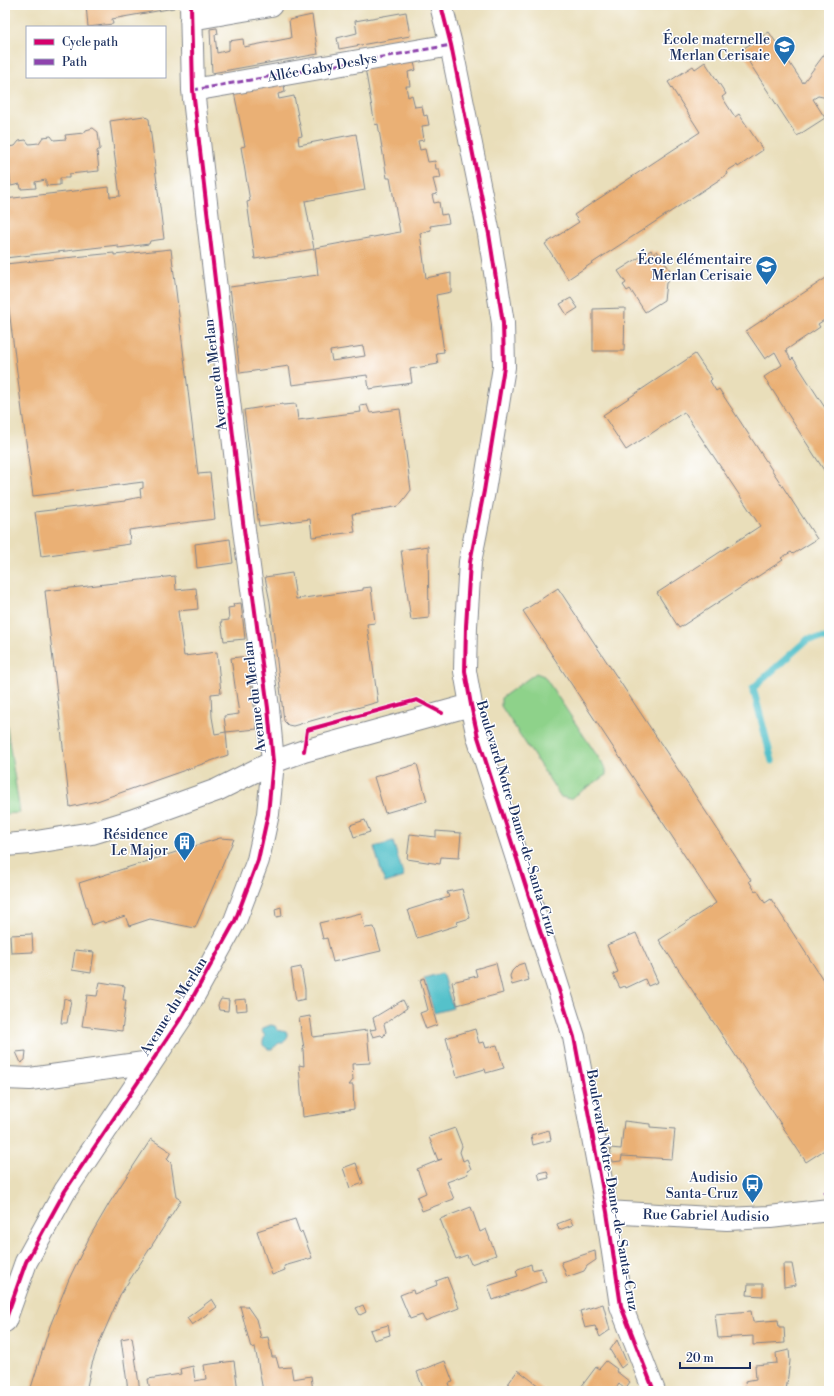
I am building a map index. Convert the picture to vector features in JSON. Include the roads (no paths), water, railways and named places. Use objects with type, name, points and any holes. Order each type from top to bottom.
[{"type":"street","points":[[191,12],[271,5]]},
{"type":"street","name":"Boulevard Notre-Dame-de-Santa-Cruz","points":[[441,5],[451,45],[489,234],[503,323],[504,367],[485,483],[470,562],[465,671],[471,705],[481,744],[574,1037],[607,1212],[621,1306],[654,1391]]},
{"type":"street","name":"Avenue du Merlan","points":[[5,1321],[26,1262],[65,1191],[187,1008],[235,921],[260,853],[268,814],[273,762],[268,708],[243,522],[193,90],[191,12]]},
{"type":"street","name":"Allée Gaby Deslys","points":[[193,90],[451,45]]},
{"type":"street","points":[[5,845],[30,844],[98,831],[218,790],[273,762],[304,751],[471,705]]},
{"type":"street","points":[[5,1078],[30,1078],[151,1062]]},
{"type":"street","name":"Rue Gabriel Audisio","points":[[607,1212],[727,1219],[770,1217],[829,1210]]},
{"type":"water","points":[[393,842],[404,877],[385,883],[374,847]]},
{"type":"water","points":[[442,973],[453,1008],[434,1013],[424,978]]},
{"type":"water","points":[[271,1025],[275,1026],[277,1030],[286,1032],[288,1036],[283,1043],[279,1043],[272,1049],[268,1049],[263,1045],[265,1036],[261,1030]]},
{"type":"waterway","points":[[772,761],[753,688],[808,639],[829,638]]},
{"type":"place","name":"École maternelle Merlan Cerisaie","points":[[785,66]]},
{"type":"place","name":"École élémentaire Merlan Cerisaie","points":[[767,286]]},
{"type":"place","name":"Résidence Le Major","points":[[184,862]]},
{"type":"place","name":"Audisio Santa-Cruz","points":[[753,1204]]}]
